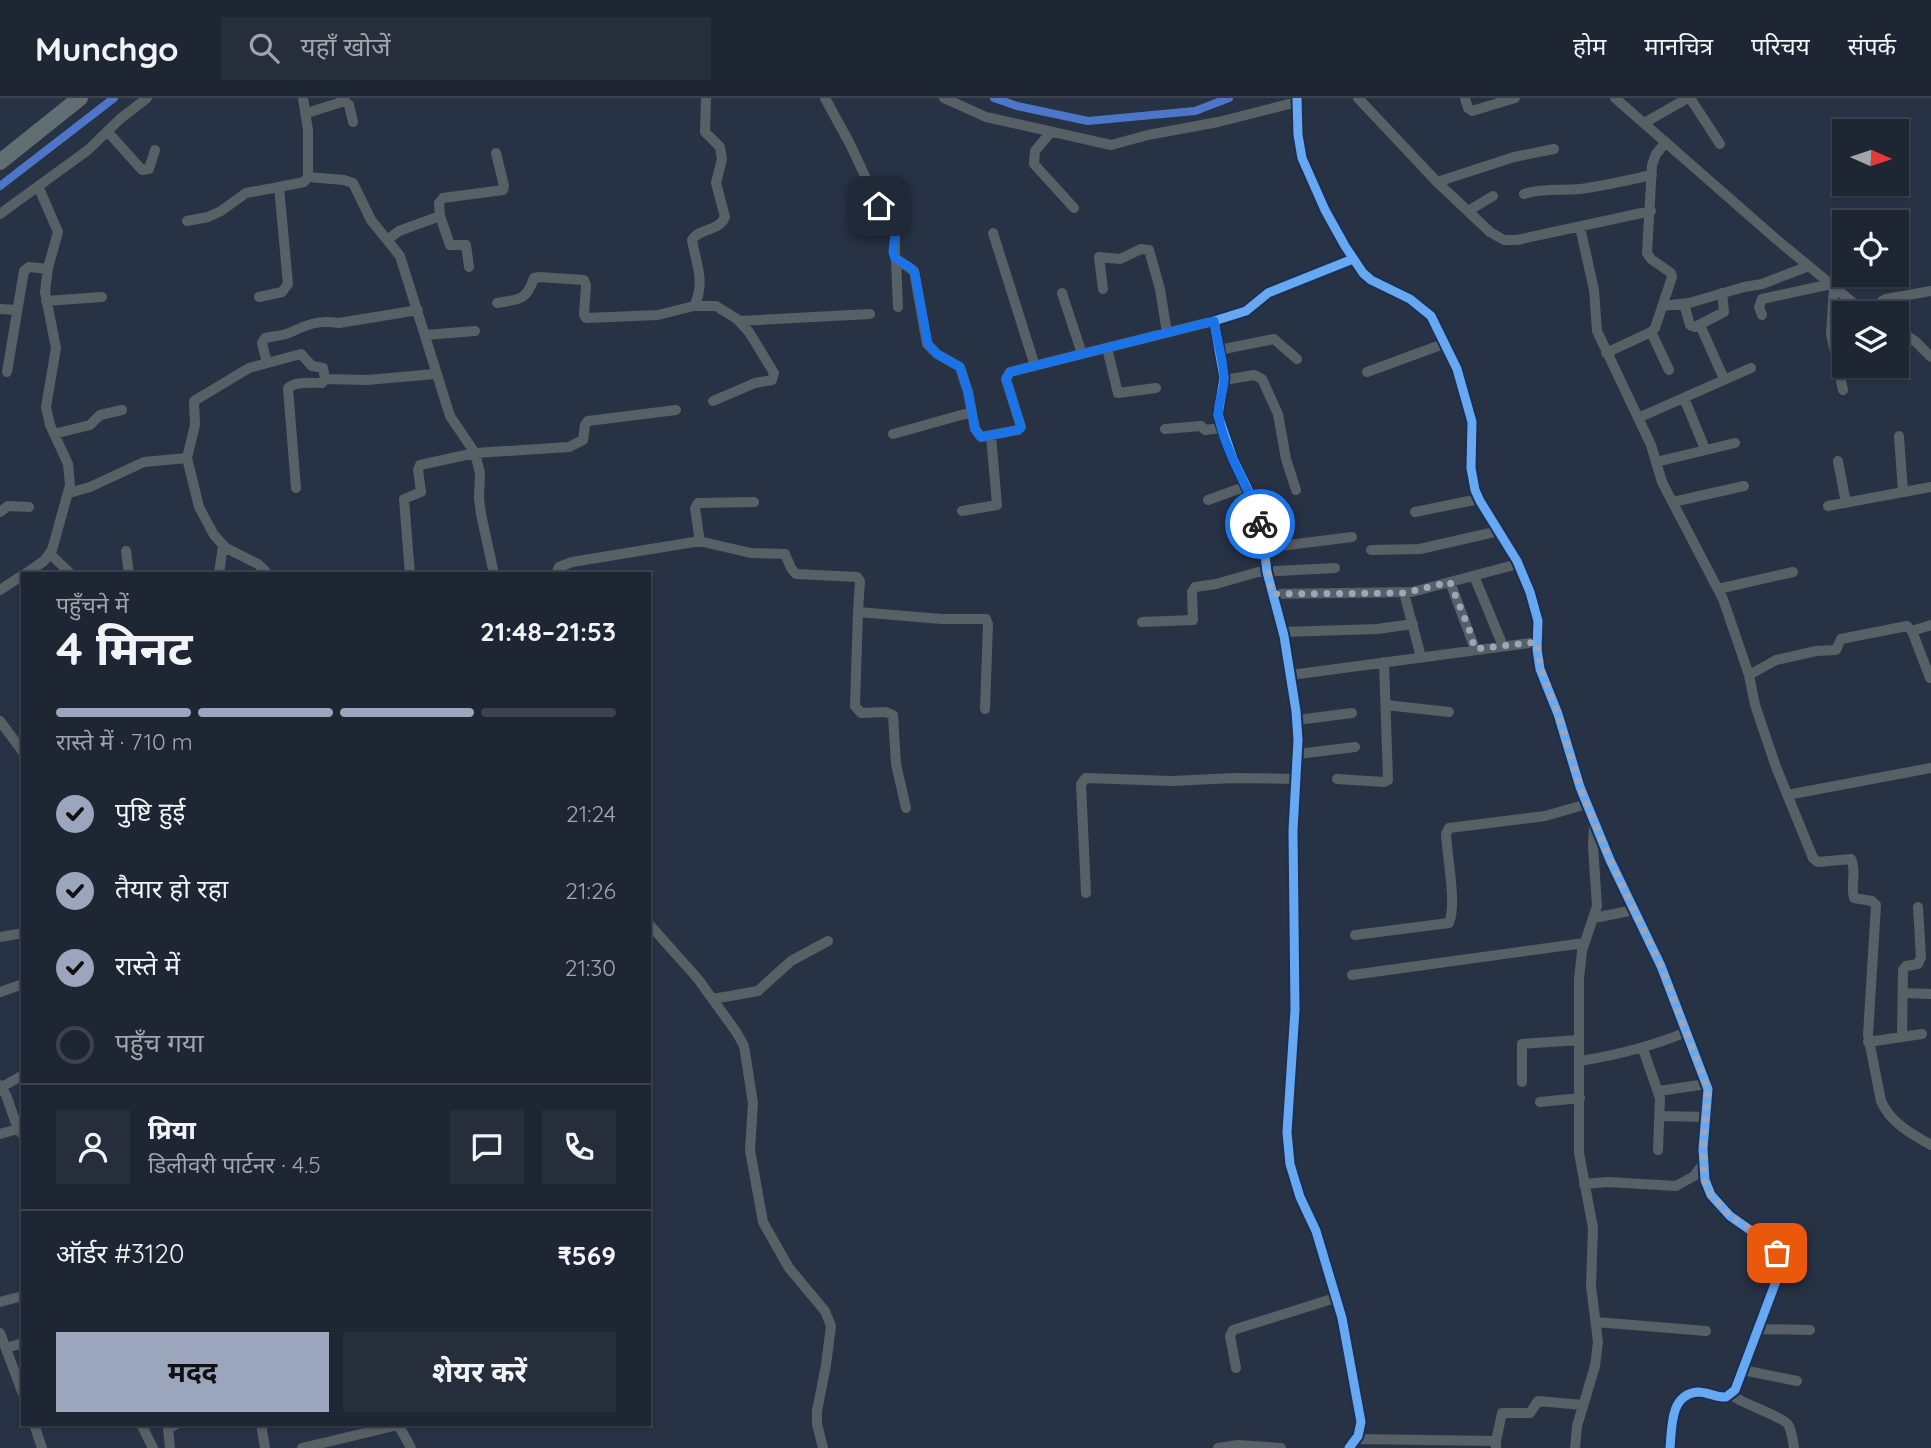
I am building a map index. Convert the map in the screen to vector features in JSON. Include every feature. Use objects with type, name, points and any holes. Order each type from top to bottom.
[{"type":"highway","points":[[0,162],[80,98]]},
{"type":"street","points":[[0,214],[88,150],[146,98]]},
{"type":"street","points":[[187,221],[221,212],[246,193],[304,182],[308,177],[307,113],[303,98]]},
{"type":"street","points":[[694,306],[699,293],[700,270],[692,240],[697,234],[722,224],[726,217],[716,183],[722,159],[720,147],[705,132],[706,98]]},
{"type":"street","points":[[825,98],[895,233],[893,252],[896,259],[898,307]]},
{"type":"street","points":[[944,98],[986,117],[1111,145],[1217,122],[1297,100],[1302,159],[1325,209],[1353,259],[1370,279],[1422,308],[1431,316],[1446,343],[1469,409],[1473,437],[1472,478],[1479,499],[1518,564],[1535,608],[1541,669],[1587,804],[1661,966],[1706,1084],[1709,1098],[1704,1180],[1711,1195],[1730,1216],[1776,1248],[1778,1276],[1731,1395],[1722,1398],[1701,1392],[1685,1396],[1679,1401],[1675,1410],[1670,1448]]},
{"type":"street","points":[[1358,98],[1437,182],[1496,237],[1517,240],[1651,211]]},
{"type":"street","points":[[1465,98],[1472,111],[1516,98]]},
{"type":"street","points":[[1615,98],[1832,286],[1831,334],[1843,390]]},
{"type":"street","points":[[1644,123],[1689,98],[1720,144]]},
{"type":"street","points":[[307,113],[345,101],[349,105],[354,122]]},
{"type":"street","points":[[107,131],[142,170],[149,169],[155,150]]},
{"type":"street","points":[[1051,132],[1035,151],[1034,164],[1074,208]]},
{"type":"street","points":[[1606,353],[1655,328],[1672,275],[1648,256],[1654,160],[1665,142]]},
{"type":"street","points":[[1437,182],[1514,157],[1554,149]]},
{"type":"street","points":[[469,267],[466,245],[450,245],[440,216],[439,203],[443,198],[503,190],[496,153]]},
{"type":"street","points":[[1524,194],[1544,189],[1592,187],[1652,175]]},
{"type":"street","points":[[308,177],[353,183],[371,220],[400,256],[450,415],[475,453],[480,473],[481,514],[494,572]]},
{"type":"street","points":[[28,572],[50,554],[69,493],[70,475],[46,407],[56,348],[46,301],[48,269],[58,232],[38,186]]},
{"type":"street","points":[[259,297],[282,292],[288,284],[279,187]]},
{"type":"street","points":[[1468,211],[1493,196]]},
{"type":"street","points":[[387,240],[399,231],[440,216]]},
{"type":"street","points":[[1580,227],[1594,290],[1597,331],[1638,418],[1662,482],[1718,589],[1787,795],[1815,861],[1852,859],[1854,898],[1872,901],[1876,905],[1868,1042],[1885,1110],[1900,1126],[1931,1145]]},
{"type":"street","points":[[993,233],[1035,366]]},
{"type":"street","points":[[1103,289],[1099,257],[1120,259],[1142,249],[1149,250],[1160,289],[1167,333]]},
{"type":"street","points":[[896,259],[914,271],[928,344],[937,354],[960,367],[975,429],[979,435],[1020,428],[1006,376],[1010,372],[1246,311],[1268,293],[1353,259]]},
{"type":"street","points":[[1662,306],[1684,304],[1762,285],[1809,265]]},
{"type":"street","points":[[7,372],[25,269],[48,269]]},
{"type":"street","points":[[497,303],[523,298],[529,292],[534,278],[539,277],[584,280],[586,318],[658,315],[694,306],[716,306],[739,321],[749,332],[774,376],[772,380],[755,383],[713,401]]},
{"type":"street","points":[[1762,316],[1759,307],[1762,299],[1832,286]]},
{"type":"street","points":[[1833,287],[1854,301]]},
{"type":"street","points":[[1883,301],[1931,291]]},
{"type":"street","points":[[1062,293],[1082,354]]},
{"type":"street","points":[[1684,304],[1690,325],[1695,327],[1724,312],[1722,293]]},
{"type":"street","points":[[46,301],[102,297]]},
{"type":"street","points":[[0,309],[17,310]]},
{"type":"street","points":[[267,363],[262,343],[265,338],[289,333],[311,323],[328,320],[339,323],[418,310]]},
{"type":"street","points":[[739,321],[870,314]]},
{"type":"street","points":[[1214,321],[1224,380],[1218,410],[1233,459],[1257,513],[1267,572],[1283,632],[1297,719],[1298,754],[1293,831],[1295,1010],[1289,1086],[1288,1147],[1295,1181],[1316,1231],[1347,1337],[1360,1414],[1360,1429],[1352,1444],[1496,1444],[1502,1413],[1530,1413],[1538,1401],[1583,1405]]},
{"type":"street","points":[[1700,325],[1724,379]]},
{"type":"street","points":[[425,335],[475,331]]},
{"type":"street","points":[[1651,332],[1669,370]]},
{"type":"street","points":[[1909,337],[1931,357]]},
{"type":"street","points":[[1219,350],[1273,338],[1297,359]]},
{"type":"street","points":[[1367,372],[1446,343]]},
{"type":"street","points":[[1107,348],[1118,393],[1156,388]]},
{"type":"street","points":[[266,572],[258,564],[222,545],[206,523],[199,507],[187,458],[195,425],[194,401],[235,374],[303,354],[312,366],[323,368],[325,379]]},
{"type":"street","points":[[1638,418],[1751,368]]},
{"type":"street","points":[[296,488],[288,388],[291,385],[322,383],[325,379],[367,380],[435,374]]},
{"type":"street","points":[[1224,380],[1254,375],[1262,379],[1278,414],[1286,459],[1296,490]]},
{"type":"street","points":[[1684,398],[1705,449]]},
{"type":"street","points":[[54,434],[90,425],[100,415],[122,410]]},
{"type":"street","points":[[410,572],[404,501],[405,498],[421,492],[418,467],[475,453],[569,447],[583,440],[588,421],[676,410]]},
{"type":"street","points":[[893,434],[972,412]]},
{"type":"street","points":[[1165,429],[1201,426],[1205,430],[1222,428]]},
{"type":"street","points":[[962,511],[997,505],[991,435]]},
{"type":"street","points":[[1899,436],[1903,492]]},
{"type":"street","points":[[1656,462],[1735,443]]},
{"type":"street","points":[[69,493],[90,487],[144,461],[187,458]]},
{"type":"street","points":[[1838,461],[1846,503]]},
{"type":"street","points":[[1673,502],[1744,485]]},
{"type":"street","points":[[1208,500],[1247,486]]},
{"type":"street","points":[[1828,506],[1931,487]]},
{"type":"street","points":[[1415,512],[1479,499]]},
{"type":"street","points":[[699,542],[695,508],[698,503],[754,502]]},
{"type":"street","points":[[0,512],[8,506],[29,507]]},
{"type":"street","points":[[1371,550],[1420,550],[1499,531]]},
{"type":"street","points":[[1264,548],[1352,537]]},
{"type":"street","points":[[557,572],[559,567],[572,562],[699,542],[751,554],[785,554],[790,568],[796,574],[857,577],[860,581],[855,706],[861,713],[886,712],[893,715],[896,764],[906,808]]},
{"type":"street","points":[[219,572],[222,545]]},
{"type":"street","points":[[126,551],[129,572]]},
{"type":"street","points":[[50,554],[69,572]]},
{"type":"street","points":[[1272,594],[1404,593],[1518,564]]},
{"type":"street","points":[[1142,622],[1192,621],[1192,592],[1195,587],[1255,573],[1335,568]]},
{"type":"street","points":[[1718,589],[1793,572]]},
{"type":"street","points":[[1474,576],[1503,646]]},
{"type":"street","points":[[0,590],[21,577]]},
{"type":"street","points":[[1450,582],[1475,649]]},
{"type":"street","points":[[1404,593],[1421,657]]},
{"type":"street","points":[[858,612],[942,619],[986,619],[985,709]]},
{"type":"street","points":[[1283,632],[1366,629],[1413,624]]},
{"type":"street","points":[[1912,631],[1931,625]]},
{"type":"street","points":[[1749,675],[1776,660],[1816,651],[1836,650],[1841,639],[1907,626],[1912,631],[1930,678]]},
{"type":"street","points":[[1291,675],[1537,642]]},
{"type":"street","points":[[1337,779],[1388,780],[1384,662]]},
{"type":"street","points":[[1386,705],[1449,712]]},
{"type":"street","points":[[1297,719],[1352,713]]},
{"type":"street","points":[[0,721],[21,749]]},
{"type":"street","points":[[1298,754],[1355,747]]},
{"type":"street","points":[[1787,795],[1931,768]]},
{"type":"street","points":[[1086,893],[1082,784],[1086,778],[1172,781],[1297,779]]},
{"type":"street","points":[[1355,935],[1449,923],[1450,886],[1446,834],[1449,828],[1545,816],[1587,804]]},
{"type":"street","points":[[1575,1448],[1577,1426],[1598,1350],[1591,1286],[1593,1228],[1579,1153],[1579,979],[1584,943],[1597,906],[1592,846],[1595,823]]},
{"type":"street","points":[[1902,1036],[1904,968],[1918,964],[1921,957],[1918,907]]},
{"type":"street","points":[[1594,918],[1634,910]]},
{"type":"street","points":[[651,926],[713,999],[737,1033],[748,1061],[753,1102],[750,1150],[763,1222],[789,1268],[817,1299],[829,1318],[831,1336],[817,1411],[823,1448]]},
{"type":"street","points":[[0,937],[21,933]]},
{"type":"street","points":[[713,999],[758,991],[791,961],[828,941]]},
{"type":"street","points":[[1352,975],[1584,943]]},
{"type":"street","points":[[0,992],[21,985]]},
{"type":"street","points":[[1903,993],[1931,994]]},
{"type":"street","points":[[1580,1061],[1643,1049],[1686,1032]]},
{"type":"street","points":[[1868,1042],[1922,1034]]},
{"type":"street","points":[[1522,1082],[1522,1044],[1579,1040]]},
{"type":"street","points":[[1643,1049],[1653,1082],[1659,1091],[1658,1150]]},
{"type":"street","points":[[0,1134],[20,1132],[1,1086],[21,1077]]},
{"type":"street","points":[[1659,1091],[1706,1084]]},
{"type":"street","points":[[1540,1102],[1580,1098]]},
{"type":"street","points":[[1660,1116],[1707,1117]]},
{"type":"street","points":[[1584,1184],[1608,1182],[1676,1186],[1694,1176],[1703,1164]]},
{"type":"street","points":[[0,1302],[21,1297]]},
{"type":"street","points":[[1236,1368],[1230,1336],[1233,1330],[1335,1298]]},
{"type":"street","points":[[1596,1322],[1706,1331]]},
{"type":"street","points":[[1759,1329],[1810,1330]]},
{"type":"street","points":[[0,1334],[21,1389]]},
{"type":"street","points":[[6,1348],[21,1344]]},
{"type":"street","points":[[1743,1370],[1797,1381]]},
{"type":"street","points":[[1731,1395],[1742,1403],[1788,1424],[1794,1448]]},
{"type":"street","points":[[35,1426],[42,1448]]},
{"type":"street","points":[[142,1426],[153,1448]]},
{"type":"street","points":[[170,1448],[168,1429],[173,1426]]},
{"type":"street","points":[[261,1426],[265,1448]]},
{"type":"street","points":[[302,1448],[394,1426]]},
{"type":"street","points":[[399,1426],[411,1448]]},
{"type":"street","points":[[1218,1448],[1238,1445],[1281,1448]]},
{"type":"waterway","points":[[0,186],[114,98]]},
{"type":"waterway","points":[[994,98],[1017,106],[1088,121],[1195,111],[1229,98]]},
{"type":"cycle path","points":[[1297,98],[1302,158],[1325,210],[1345,246],[1363,273],[1371,280],[1410,299],[1431,316],[1457,369],[1472,422],[1471,468],[1475,490],[1517,561],[1530,592],[1538,621],[1537,649],[1540,669],[1558,714],[1580,787],[1610,860],[1661,966],[1708,1089],[1703,1149],[1705,1180],[1711,1195],[1730,1216],[1776,1248],[1778,1276],[1735,1390],[1726,1397],[1698,1392],[1682,1399],[1674,1413],[1670,1448]]},
{"type":"cycle path","points":[[1349,1448],[1358,1436],[1361,1422],[1342,1318],[1316,1231],[1300,1197],[1290,1164],[1287,1132],[1295,1010],[1293,831],[1298,740],[1296,711],[1284,636],[1267,572],[1262,530],[1218,415],[1224,378],[1214,321],[1246,311],[1268,293],[1353,259]]},
{"type":"way so far","points":[[1260,524],[1272,594],[1404,593],[1450,582],[1475,649],[1537,642],[1541,669],[1580,787],[1610,860],[1661,966],[1708,1089],[1703,1149],[1704,1180],[1711,1195],[1730,1216],[1772,1244],[1777,1253]]},
{"type":"route","points":[[879,206],[895,233],[895,258],[913,269],[915,274],[923,329],[928,344],[937,354],[960,367],[975,429],[981,437],[1018,430],[1021,427],[1006,379],[1007,373],[1214,321],[1224,378],[1218,410],[1219,420],[1260,524]]}]
